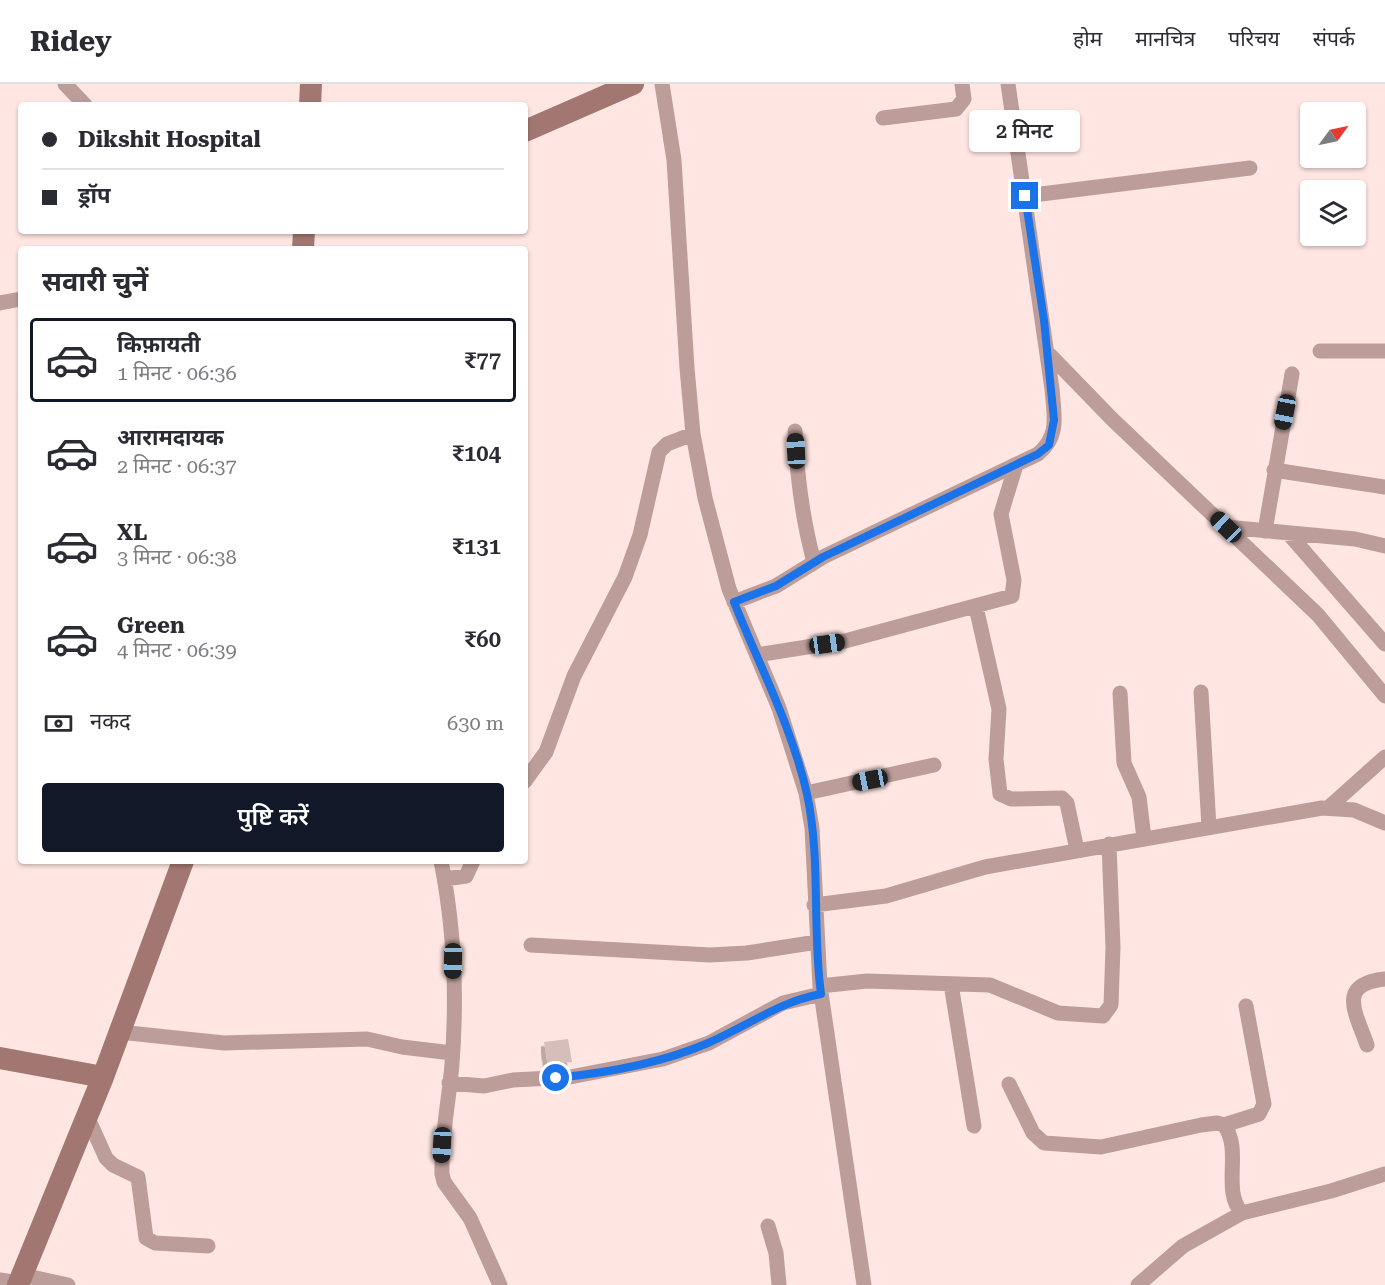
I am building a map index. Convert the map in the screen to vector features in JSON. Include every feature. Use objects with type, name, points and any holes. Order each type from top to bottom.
[{"type":"main road","points":[[310,102],[311,84]]},
{"type":"main road","points":[[528,130],[633,84]]},
{"type":"main road","points":[[15,1281],[103,1077],[182,864]]},
{"type":"main road","points":[[0,1058],[103,1077]]},
{"type":"street","points":[[65,84],[82,102]]},
{"type":"street","points":[[662,84],[674,160],[693,434],[705,498],[734,602],[779,708],[806,793],[812,828],[814,905],[820,990],[864,1285]]},
{"type":"street","points":[[883,118],[956,109],[964,99],[962,84]]},
{"type":"street","points":[[734,602],[776,586],[814,562],[1016,465],[1038,454],[1049,445],[1054,433],[1048,353],[1008,84]]},
{"type":"street","points":[[1025,196],[1250,168]]},
{"type":"street","points":[[0,303],[18,300]]},
{"type":"street","points":[[1320,351],[1385,351]]},
{"type":"street","points":[[1048,353],[1112,419],[1318,615],[1385,696]]},
{"type":"street","points":[[1265,531],[1292,374]]},
{"type":"street","points":[[795,431],[798,490],[814,562]]},
{"type":"street","points":[[528,777],[546,752],[574,676],[625,577],[640,536],[659,453],[667,444],[693,434]]},
{"type":"street","points":[[757,655],[845,641],[1010,598],[1014,592],[1002,514],[1016,465]]},
{"type":"street","points":[[1274,470],[1385,488]]},
{"type":"street","points":[[1226,527],[1355,540],[1385,546]]},
{"type":"street","points":[[1288,533],[1385,644]]},
{"type":"street","points":[[976,607],[999,709],[996,759],[1000,794],[1011,799],[1062,798],[1067,803],[1077,850]]},
{"type":"street","points":[[1202,692],[1209,827]]},
{"type":"street","points":[[1120,693],[1124,763],[1139,797],[1144,838]]},
{"type":"street","points":[[1328,808],[1385,757]]},
{"type":"street","points":[[806,793],[934,765]]},
{"type":"street","points":[[814,905],[886,896],[985,867],[1328,808],[1354,810],[1385,823]]},
{"type":"street","points":[[449,1083],[484,1086],[513,1080],[570,1077],[663,1059],[709,1043],[783,1003],[820,990],[867,981],[996,986],[1036,1005],[1069,1015],[1097,1017],[1108,1012],[1111,1005],[1113,947],[1109,844]]},
{"type":"street","points":[[442,864],[453,961],[452,1053],[443,1123],[442,1174],[444,1182],[470,1218],[500,1285]]},
{"type":"street","points":[[445,879],[466,876],[472,864]]},
{"type":"street","points":[[531,945],[692,955],[747,953],[817,942]]},
{"type":"street","points":[[1367,1045],[1352,1001],[1353,993],[1360,986],[1385,979]]},
{"type":"street","points":[[951,984],[974,1126]]},
{"type":"street","points":[[1009,1084],[1033,1133],[1044,1143],[1101,1147],[1201,1125],[1217,1123],[1224,1125],[1259,1114],[1264,1104],[1246,1006]]},
{"type":"street","points":[[119,1032],[224,1043],[367,1038],[402,1047],[452,1053]]},
{"type":"street","points":[[87,1116],[106,1158],[114,1165],[138,1177],[146,1238],[155,1243],[208,1246]]},
{"type":"street","points":[[1224,1125],[1233,1144],[1234,1196],[1242,1213]]},
{"type":"street","points":[[1138,1285],[1183,1246],[1242,1213],[1321,1194],[1385,1174]]},
{"type":"street","points":[[768,1226],[776,1253],[779,1285]]},
{"type":"street","points":[[15,1281],[68,1285]]},
{"type":"building","points":[[568,1039],[572,1062],[548,1065],[544,1042]]},
{"type":"route","points":[[556,1078],[676,1055],[709,1043],[783,1003],[821,994],[814,905],[812,828],[806,793],[779,708],[734,602],[776,586],[823,557],[1038,454],[1049,445],[1054,433],[1052,389],[1025,196]]}]
